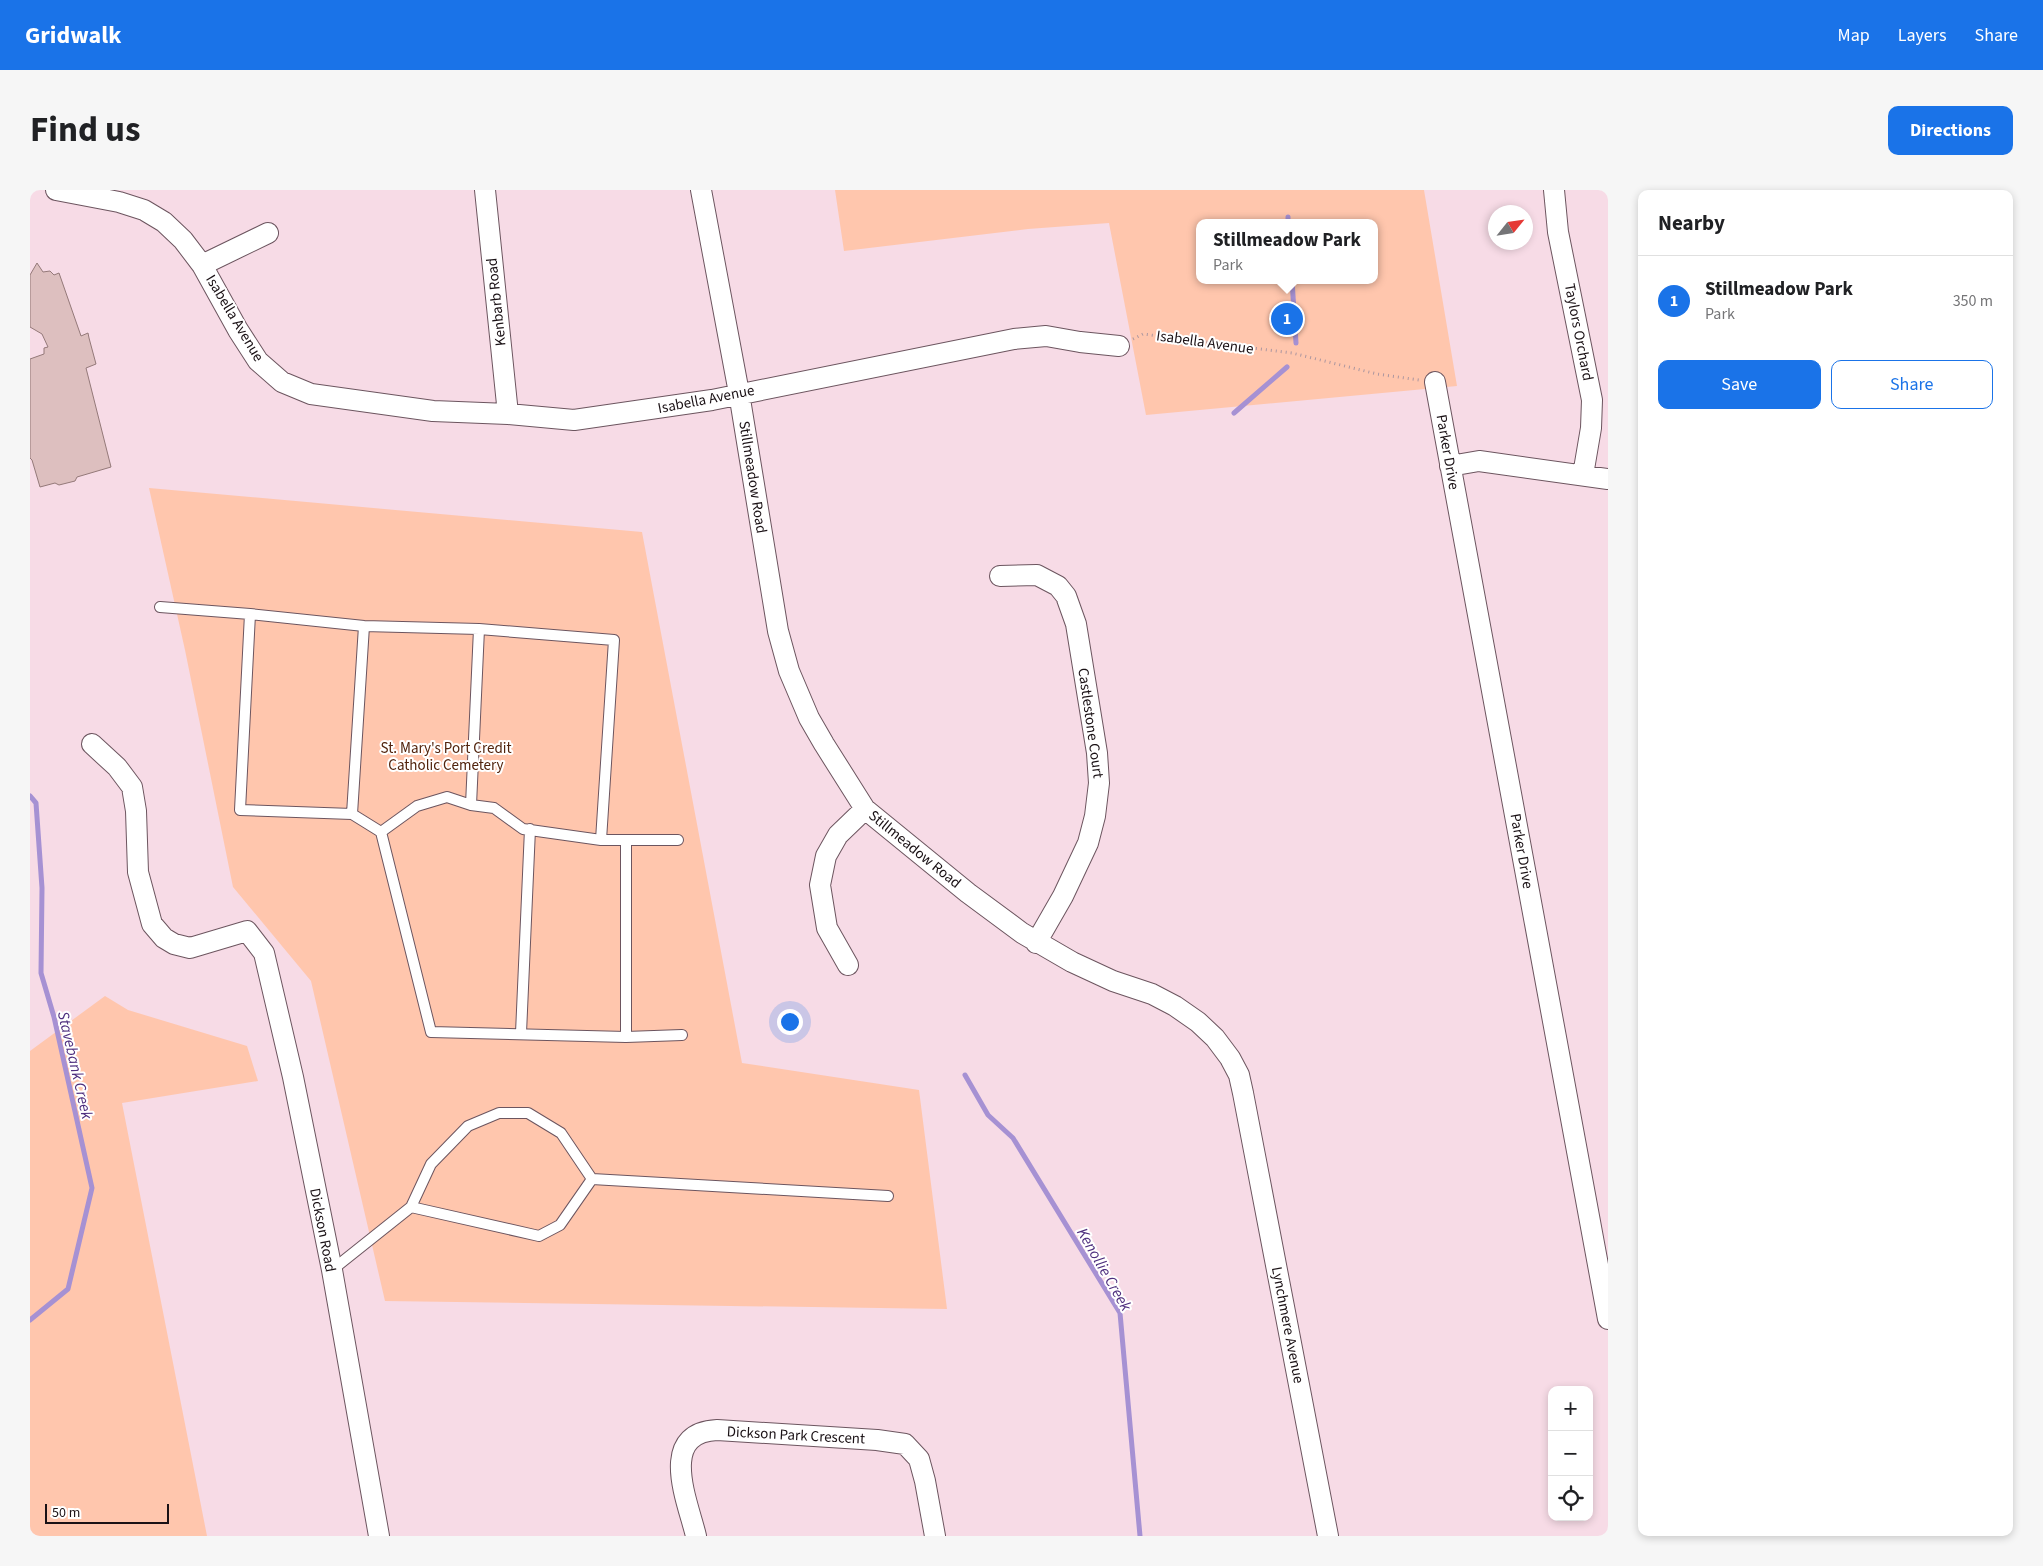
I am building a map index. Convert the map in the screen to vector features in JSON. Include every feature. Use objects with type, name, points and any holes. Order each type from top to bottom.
[{"type":"street","name":"Isabella Avenue","points":[[56,190],[106,198],[144,210],[164,222],[183,240],[202,265],[238,330],[258,361],[282,382],[311,394],[343,399],[433,411],[508,414],[574,420],[712,400],[739,393],[1014,340],[1046,336],[1119,346]]},
{"type":"street","name":"Kenbarb Road","points":[[484,190],[508,414]]},
{"type":"street","name":"Stillmeadow Road","points":[[701,190],[739,393],[778,631],[789,671],[809,718],[824,744],[865,809],[968,893],[1036,943],[1114,981],[1152,994],[1175,1006],[1198,1022],[1215,1038],[1239,1075],[1247,1114]]},
{"type":"street","name":"Taylors Orchard","points":[[1554,190],[1558,232],[1592,400],[1591,428],[1583,475]]},
{"type":"street","points":[[202,265],[268,233]]},
{"type":"street","name":"Parker Drive","points":[[1436,382],[1608,1319]]},
{"type":"street","points":[[1450,466],[1479,461],[1608,480]]},
{"type":"street","name":"Castlestone Court","points":[[1000,576],[1037,575],[1058,586],[1066,596],[1076,624],[1097,753],[1099,783],[1095,816],[1088,843],[1068,888],[1036,943]]},
{"type":"street","name":"Dickson Road","points":[[92,744],[116,767],[132,787],[136,811],[138,872],[152,924],[164,938],[174,944],[190,948],[247,931],[264,953],[293,1076],[332,1270],[379,1536]]},
{"type":"street","points":[[848,965],[827,928],[820,884],[826,856],[838,835],[865,809]]},
{"type":"street","name":"Lynchmere Avenue","points":[[1247,1114],[1328,1536]]},
{"type":"street","name":"Dickson Park Crescent","points":[[696,1536],[681,1478],[680,1456],[685,1445],[697,1436],[706,1431],[717,1430],[877,1440],[905,1444],[919,1459],[935,1536]]},
{"type":"lane","points":[[160,607],[364,626],[479,629],[614,640],[601,840]]},
{"type":"lane","points":[[250,614],[240,810],[352,814],[381,832],[431,1032],[626,1037],[682,1035]]},
{"type":"lane","points":[[352,814],[364,626]]},
{"type":"lane","points":[[471,805],[479,629]]},
{"type":"lane","points":[[381,832],[416,806],[447,797],[471,805],[494,808],[523,829],[601,840],[678,840]]},
{"type":"lane","points":[[521,1033],[530,829]]},
{"type":"lane","points":[[626,840],[626,1037]]},
{"type":"lane","points":[[332,1270],[411,1206],[431,1164],[468,1126],[500,1113],[528,1113],[561,1133],[592,1179]]},
{"type":"lane","points":[[411,1206],[539,1236],[560,1225],[592,1179]]},
{"type":"lane","points":[[592,1179],[888,1196]]},
{"type":"path","name":"Isabella Avenue","points":[[1119,346],[1143,334],[1153,335],[1292,353],[1377,374],[1436,382]]},
{"type":"green space","points":[[835,190],[1424,190],[1457,386],[1146,415],[1109,223],[1028,229],[844,251]]},
{"type":"green space","name":"St. Mary's Port Credit Catholic Cemetery","points":[[149,488],[642,532],[742,1063],[919,1090],[947,1309],[385,1301],[311,981],[233,887],[185,650]]},
{"type":"green space","points":[[105,996],[128,1010],[247,1046],[258,1081],[122,1103],[207,1536],[30,1536],[30,1051]]},
{"type":"building","points":[[37,263],[43,272],[50,271],[54,275],[59,273],[81,336],[88,333],[96,364],[86,368],[111,467],[77,477],[75,481],[40,487],[30,458],[30,359],[44,354],[44,348],[48,347],[42,334],[30,327],[30,275]]},
{"type":"waterway","name":"Kenollie Creek","points":[[1292,284],[1296,343]]},
{"type":"waterway","name":"Kenollie Creek","points":[[1234,413],[1287,367]]},
{"type":"waterway","name":"Stavebank Creek","points":[[30,796],[36,803],[42,888],[41,973],[54,1017],[92,1188],[68,1289],[30,1320]]},
{"type":"waterway","name":"Kenollie Creek","points":[[965,1075],[988,1115],[1013,1138],[1120,1313],[1140,1536]]},
{"type":"place","name":"Stillmeadow Park","points":[[1287,319]]}]
